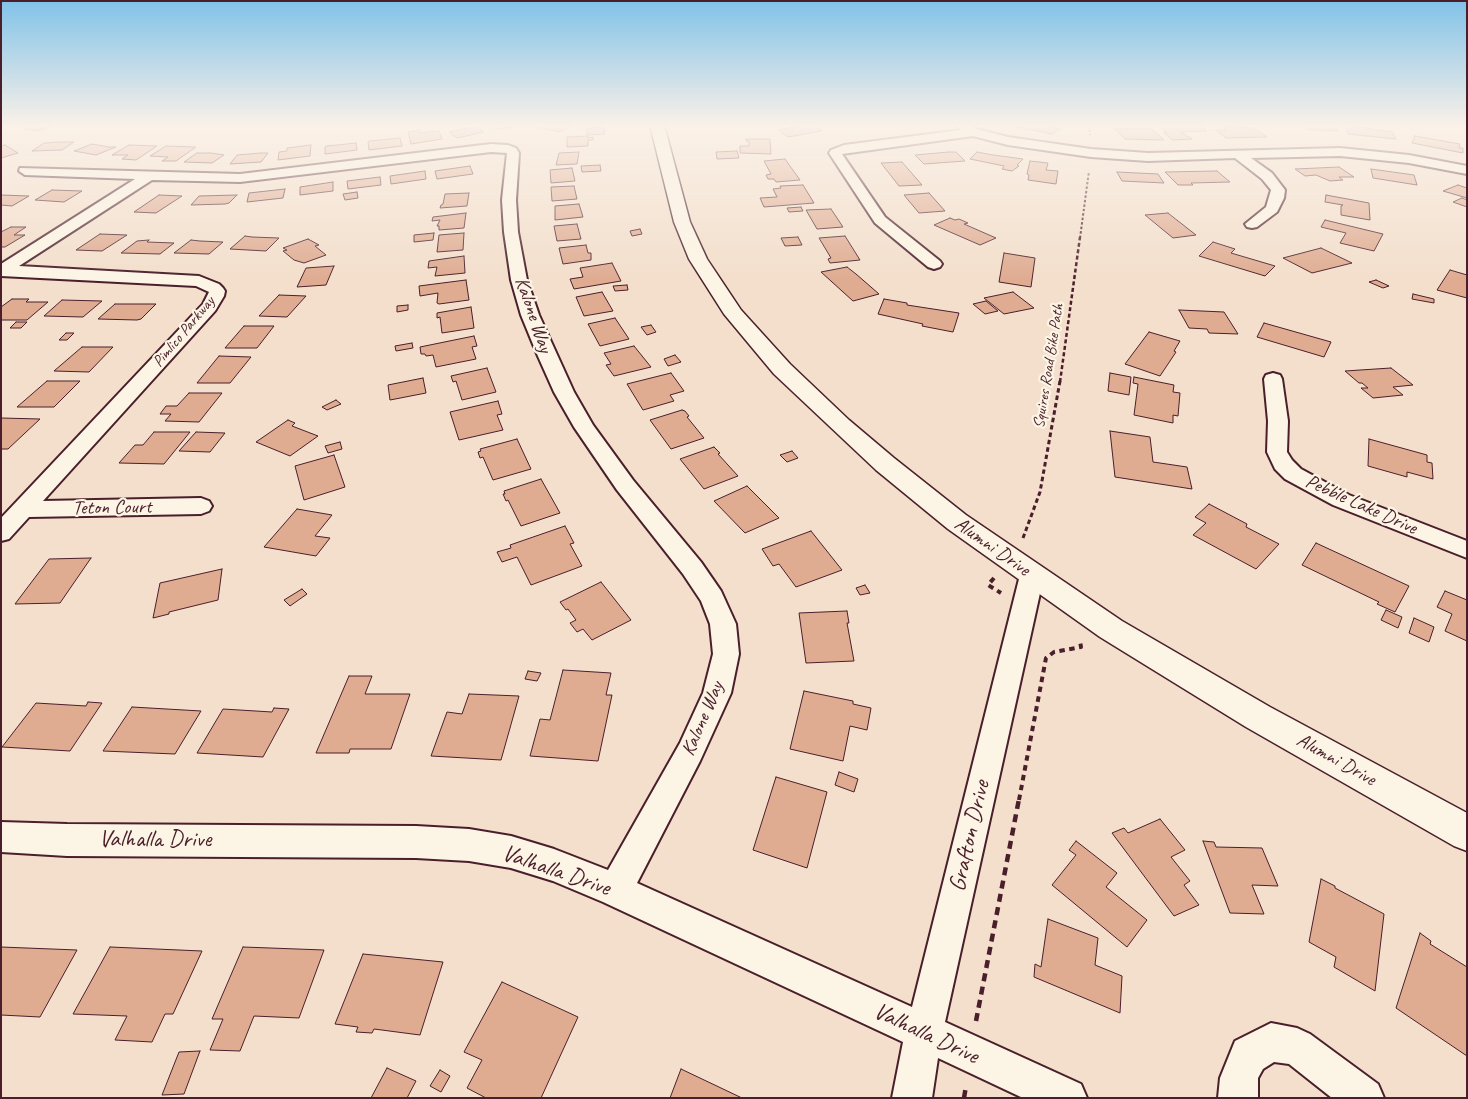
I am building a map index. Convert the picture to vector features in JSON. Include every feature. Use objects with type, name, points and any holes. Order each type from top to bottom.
[{"type":"street","name":"Kalone Way","points":[[133,176],[240,178],[254,176]]},
{"type":"street","name":"Kalone Way","points":[[512,176],[509,200],[511,232],[519,280],[530,315],[546,354],[564,392],[584,427],[624,485],[692,568],[712,598],[723,624],[726,654],[717,693],[690,752],[614,890]]},
{"type":"street","name":"Alumni Drive","points":[[670,176],[682,222],[698,259],[734,314],[782,369],[863,445],[957,522],[1111,629],[1250,712],[1467,833]]},
{"type":"street","points":[[851,176],[880,220],[934,264]]},
{"type":"street","points":[[1252,224],[1272,209],[1277,198],[1278,190],[1267,176]]},
{"type":"street","points":[[2,270],[148,177]]},
{"type":"street","name":"Pimlico Parkway","points":[[1,533],[209,307],[217,291],[214,287],[199,281],[2,270]]},
{"type":"street","name":"Pebble Lake Drive","points":[[1273,379],[1278,421],[1277,452],[1283,464],[1293,474],[1341,500],[1467,550]]},
{"type":"street","name":"Teton Court","points":[[23,509],[201,506]]},
{"type":"street","name":"Grafton Drive","points":[[912,1098],[924,1033],[1032,574]]},
{"type":"street","name":"Valhalla Drive","points":[[1,837],[68,840],[416,842],[469,846],[510,852],[554,865],[614,890],[1067,1098]]},
{"type":"street","points":[[1238,1098],[1240,1078],[1249,1054],[1270,1042],[1297,1047],[1364,1098]]},
{"type":"path","name":"Squires Road Bike Path","points":[[1032,574],[1022,541],[1040,492],[1056,404],[1085,212],[1089,176]]},
{"type":"path","points":[[979,998],[1046,658],[1054,652],[1081,647],[1080,638]]},
{"type":"building","points":[[390,176],[426,176],[426,179],[391,184]]},
{"type":"building","points":[[436,176],[457,176],[437,179]]},
{"type":"building","points":[[550,176],[574,176],[575,181],[551,183]]},
{"type":"building","points":[[767,176],[797,176],[800,180],[776,182],[774,179],[768,179]]},
{"type":"building","points":[[891,176],[914,176],[922,185],[899,186]]},
{"type":"building","points":[[1029,176],[1057,176],[1056,184],[1028,180]]},
{"type":"building","points":[[1119,176],[1160,176],[1164,183],[1122,181]]},
{"type":"building","points":[[1169,176],[1223,176],[1230,182],[1191,183],[1193,185],[1178,185]]},
{"type":"building","points":[[1319,176],[1354,177],[1339,177],[1343,180],[1330,181]]},
{"type":"building","points":[[1373,176],[1414,176],[1417,185],[1373,178]]},
{"type":"building","points":[[380,177],[381,185],[348,189],[347,181]]},
{"type":"building","points":[[333,182],[333,191],[300,195],[300,187]]},
{"type":"building","points":[[803,185],[814,203],[764,207],[760,198],[777,197],[773,189],[781,188],[780,186]]},
{"type":"building","points":[[1458,185],[1467,188],[1467,198],[1443,191]]},
{"type":"building","points":[[574,186],[577,199],[552,201],[551,187]]},
{"type":"building","points":[[285,189],[283,198],[247,202],[249,193]]},
{"type":"building","points":[[52,190],[82,191],[64,202],[35,200]]},
{"type":"building","points":[[357,192],[358,198],[345,200],[343,194]]},
{"type":"building","points":[[469,193],[467,206],[440,208],[445,194]]},
{"type":"building","points":[[929,193],[945,211],[919,213],[904,195]]},
{"type":"building","points":[[1,195],[29,196],[12,206],[1,205]]},
{"type":"building","points":[[159,195],[182,196],[156,213],[134,212]]},
{"type":"building","points":[[237,195],[229,203],[225,204],[191,205],[199,196]]},
{"type":"building","points":[[1326,195],[1369,203],[1370,220],[1341,215],[1341,206],[1343,205],[1325,202]]},
{"type":"building","points":[[1462,198],[1467,200],[1467,207],[1453,202]]},
{"type":"building","points":[[579,204],[583,217],[555,220],[555,206]]},
{"type":"building","points":[[801,207],[803,211],[789,212],[787,208]]},
{"type":"building","points":[[831,209],[843,227],[817,229],[806,210]]},
{"type":"building","points":[[466,213],[464,228],[439,230],[439,226],[437,226],[440,220],[432,221],[433,217]]},
{"type":"building","points":[[1168,213],[1196,235],[1173,238],[1145,215]]},
{"type":"building","points":[[950,218],[959,219],[968,223],[964,224],[996,238],[980,245],[934,225]]},
{"type":"building","points":[[1325,220],[1383,234],[1374,251],[1340,243],[1346,233],[1321,227]]},
{"type":"building","points":[[577,224],[581,239],[557,241],[554,226]]},
{"type":"building","points":[[11,227],[26,227],[14,235],[25,235],[5,247],[1,247],[1,232]]},
{"type":"building","points":[[640,229],[642,234],[632,236],[630,231]]},
{"type":"building","points":[[434,233],[433,240],[414,242],[414,235]]},
{"type":"building","points":[[464,233],[463,250],[437,252],[439,235]]},
{"type":"building","points":[[100,234],[127,235],[102,251],[76,250]]},
{"type":"building","points":[[245,236],[279,238],[266,251],[230,249]]},
{"type":"building","points":[[845,236],[860,260],[830,263],[828,259],[831,258],[819,238]]},
{"type":"building","points":[[798,237],[802,245],[785,246],[781,238]]},
{"type":"building","points":[[308,239],[319,245],[315,246],[326,255],[304,263],[294,260],[283,251],[287,250],[283,248]]},
{"type":"building","points":[[149,240],[147,242],[174,243],[160,254],[121,253],[137,241]]},
{"type":"building","points":[[191,240],[223,242],[209,254],[174,253]]},
{"type":"building","points":[[1213,242],[1235,249],[1231,253],[1275,266],[1265,276],[1199,256]]},
{"type":"building","points":[[586,245],[588,253],[591,253],[591,260],[563,264],[559,248]]},
{"type":"building","points":[[1321,248],[1352,263],[1312,273],[1283,258]]},
{"type":"building","points":[[1004,253],[1035,258],[1031,287],[999,282]]},
{"type":"building","points":[[464,256],[465,273],[435,276],[437,267],[428,268],[429,261]]},
{"type":"building","points":[[612,263],[621,281],[574,289],[570,279],[583,277],[580,268]]},
{"type":"building","points":[[334,266],[326,285],[297,287],[306,268]]},
{"type":"building","points":[[847,267],[879,294],[853,301],[821,272]]},
{"type":"building","points":[[1450,270],[1467,275],[1467,298],[1437,290]]},
{"type":"building","points":[[466,280],[469,300],[439,304],[437,303],[438,293],[420,296],[419,286]]},
{"type":"building","points":[[1376,280],[1389,286],[1383,288],[1369,282]]},
{"type":"building","points":[[627,285],[628,290],[615,291],[613,286]]},
{"type":"building","points":[[602,292],[613,311],[584,316],[576,297]]},
{"type":"building","points":[[1013,292],[1034,308],[1004,314],[984,298]]},
{"type":"building","points":[[1413,294],[1434,299],[1434,303],[1412,299]]},
{"type":"building","points":[[279,295],[306,296],[287,317],[259,316]]},
{"type":"building","points":[[12,299],[29,299],[26,302],[48,302],[27,320],[1,320],[1,307]]},
{"type":"building","points":[[884,299],[907,303],[907,305],[959,313],[953,332],[878,314]]},
{"type":"building","points":[[62,300],[102,301],[83,317],[44,316]]},
{"type":"building","points":[[986,301],[998,311],[985,314],[973,304]]},
{"type":"building","points":[[115,304],[156,304],[141,319],[98,319]]},
{"type":"building","points":[[408,305],[408,310],[397,312],[397,306]]},
{"type":"building","points":[[471,307],[474,328],[442,333],[440,317],[437,318],[437,313]]},
{"type":"building","points":[[1179,310],[1224,312],[1238,334],[1209,333],[1207,329],[1189,328]]},
{"type":"building","points":[[615,318],[629,339],[600,346],[588,324]]},
{"type":"building","points":[[16,322],[27,322],[21,328],[10,328]]},
{"type":"building","points":[[1264,323],[1331,342],[1324,357],[1257,337]]},
{"type":"building","points":[[651,325],[656,332],[647,335],[641,327]]},
{"type":"building","points":[[244,326],[274,326],[257,348],[225,348]]},
{"type":"building","points":[[1149,332],[1180,341],[1174,351],[1176,352],[1160,376],[1125,364]]},
{"type":"building","points":[[66,333],[74,333],[67,340],[59,340]]},
{"type":"building","points":[[474,336],[477,346],[472,347],[476,359],[436,367],[433,355],[426,356],[421,354],[420,347]]},
{"type":"building","points":[[412,343],[413,348],[396,351],[395,346]]},
{"type":"building","points":[[634,346],[651,367],[614,376],[606,365],[611,364],[604,353]]},
{"type":"building","points":[[82,347],[113,347],[89,372],[54,371]]},
{"type":"building","points":[[675,355],[681,362],[668,366],[664,359]]},
{"type":"building","points":[[219,356],[251,357],[230,383],[197,383]]},
{"type":"building","points":[[487,368],[496,392],[462,400],[456,381],[453,382],[451,376]]},
{"type":"building","points":[[1391,368],[1413,385],[1393,387],[1403,395],[1373,398],[1361,388],[1368,388],[1345,371]]},
{"type":"building","points":[[671,373],[684,391],[670,395],[674,401],[643,410],[627,384]]},
{"type":"building","points":[[1110,373],[1131,377],[1129,395],[1108,391]]},
{"type":"building","points":[[1134,377],[1174,385],[1173,392],[1180,393],[1178,416],[1173,415],[1173,423],[1134,415],[1138,384],[1133,383]]},
{"type":"building","points":[[423,378],[426,393],[390,400],[388,385]]},
{"type":"building","points":[[47,381],[80,381],[54,407],[17,407]]},
{"type":"building","points":[[189,393],[222,393],[199,422],[165,421],[171,414],[160,414],[166,406],[177,406]]},
{"type":"building","points":[[336,400],[341,404],[327,410],[322,407]]},
{"type":"building","points":[[498,401],[502,414],[497,415],[503,430],[459,440],[450,412]]},
{"type":"building","points":[[682,410],[689,416],[687,417],[704,438],[671,449],[650,420]]},
{"type":"building","points":[[1,418],[40,419],[8,449],[1,449]]},
{"type":"building","points":[[288,420],[295,423],[292,426],[318,436],[290,456],[256,442]]},
{"type":"building","points":[[1110,431],[1150,437],[1153,462],[1187,467],[1192,489],[1115,477]]},
{"type":"building","points":[[154,432],[190,432],[164,464],[119,463],[135,445],[143,445]]},
{"type":"building","points":[[196,432],[225,433],[210,452],[179,451]]},
{"type":"building","points":[[517,439],[531,469],[493,480],[483,457],[480,458],[478,452],[481,451],[480,449]]},
{"type":"building","points":[[1369,439],[1427,455],[1427,462],[1432,463],[1433,479],[1407,472],[1407,477],[1368,466]]},
{"type":"building","points":[[340,442],[342,449],[328,453],[325,446]]},
{"type":"building","points":[[714,447],[738,476],[704,489],[680,459]]},
{"type":"building","points":[[792,451],[798,458],[787,462],[780,455]]},
{"type":"building","points":[[334,455],[345,487],[304,500],[295,466]]},
{"type":"building","points":[[541,479],[560,513],[521,526],[508,500],[506,501],[503,494],[505,494],[504,491]]},
{"type":"building","points":[[747,486],[779,518],[745,533],[714,501]]},
{"type":"building","points":[[1209,504],[1247,524],[1246,527],[1279,544],[1256,569],[1193,535],[1206,523],[1195,517]]},
{"type":"building","points":[[297,509],[332,515],[315,536],[330,538],[316,556],[264,547]]},
{"type":"building","points":[[565,526],[574,543],[570,544],[582,566],[531,585],[517,557],[502,562],[497,552],[511,548],[510,545]]},
{"type":"building","points":[[811,531],[842,570],[796,587],[779,564],[773,566],[762,549]]},
{"type":"building","points":[[1316,543],[1409,586],[1395,612],[1377,604],[1379,602],[1302,565]]},
{"type":"building","points":[[91,558],[60,603],[15,604],[49,559]]},
{"type":"building","points":[[222,569],[218,600],[169,612],[169,614],[153,618],[160,583]]},
{"type":"building","points":[[601,582],[631,620],[592,640],[583,629],[577,632],[570,623],[576,620],[560,602]]},
{"type":"building","points":[[865,585],[870,593],[860,595],[856,588]]},
{"type":"building","points":[[302,589],[307,594],[290,606],[284,600]]},
{"type":"building","points":[[1445,591],[1467,600],[1467,641],[1445,631],[1452,614],[1437,607]]},
{"type":"building","points":[[1386,610],[1402,617],[1398,628],[1381,620]]},
{"type":"building","points":[[847,611],[849,623],[847,623],[854,661],[806,663],[799,613]]},
{"type":"building","points":[[1414,618],[1434,627],[1429,642],[1409,633]]},
{"type":"building","points":[[563,670],[611,673],[606,695],[612,695],[598,761],[530,756],[540,719],[550,720]]},
{"type":"building","points":[[528,671],[541,673],[537,681],[525,679]]},
{"type":"building","points":[[349,676],[372,676],[365,694],[410,694],[391,749],[350,749],[349,753],[316,753]]},
{"type":"building","points":[[804,691],[853,701],[853,704],[871,708],[867,730],[850,726],[843,761],[790,749]]},
{"type":"building","points":[[469,694],[519,696],[501,760],[431,756],[447,712],[462,714]]},
{"type":"building","points":[[88,702],[102,703],[70,751],[2,747],[36,703],[86,706]]},
{"type":"building","points":[[132,707],[201,711],[175,754],[103,751]]},
{"type":"building","points":[[274,708],[289,709],[263,757],[197,753],[223,709],[272,712]]},
{"type":"building","points":[[839,772],[858,779],[854,792],[835,785]]},
{"type":"building","points":[[776,777],[827,792],[807,868],[753,850]]},
{"type":"building","points":[[1160,819],[1185,850],[1171,857],[1190,881],[1184,885],[1199,905],[1174,916],[1112,833],[1124,828],[1128,833]]},
{"type":"building","points":[[1076,841],[1117,873],[1106,887],[1147,920],[1127,947],[1052,885],[1076,855],[1069,850]]},
{"type":"building","points":[[1203,841],[1214,842],[1216,847],[1262,848],[1278,886],[1252,885],[1264,914],[1230,913]]},
{"type":"building","points":[[1321,879],[1384,914],[1375,991],[1334,967],[1336,957],[1309,942]]},
{"type":"building","points":[[1048,919],[1098,938],[1095,965],[1122,976],[1120,1013],[1034,977],[1035,964],[1041,967]]},
{"type":"building","points":[[1420,933],[1431,941],[1430,944],[1467,967],[1467,1056],[1396,1008]]},
{"type":"building","points":[[1,947],[77,950],[40,1017],[1,1015]]},
{"type":"building","points":[[110,947],[202,951],[173,1014],[165,1014],[152,1042],[115,1040],[127,1016],[73,1014]]},
{"type":"building","points":[[243,947],[324,950],[299,1018],[254,1016],[240,1051],[210,1050],[223,1019],[212,1019]]},
{"type":"building","points":[[363,954],[443,962],[420,1035],[374,1029],[372,1033],[356,1032],[358,1027],[335,1024]]},
{"type":"building","points":[[502,982],[578,1017],[541,1098],[486,1098],[467,1088],[482,1060],[464,1052]]},
{"type":"building","points":[[200,1051],[184,1094],[162,1095],[179,1052]]},
{"type":"building","points":[[387,1068],[416,1081],[407,1098],[371,1098]]},
{"type":"building","points":[[681,1069],[742,1098],[670,1098]]},
{"type":"building","points":[[440,1070],[450,1076],[441,1092],[430,1086]]}]
